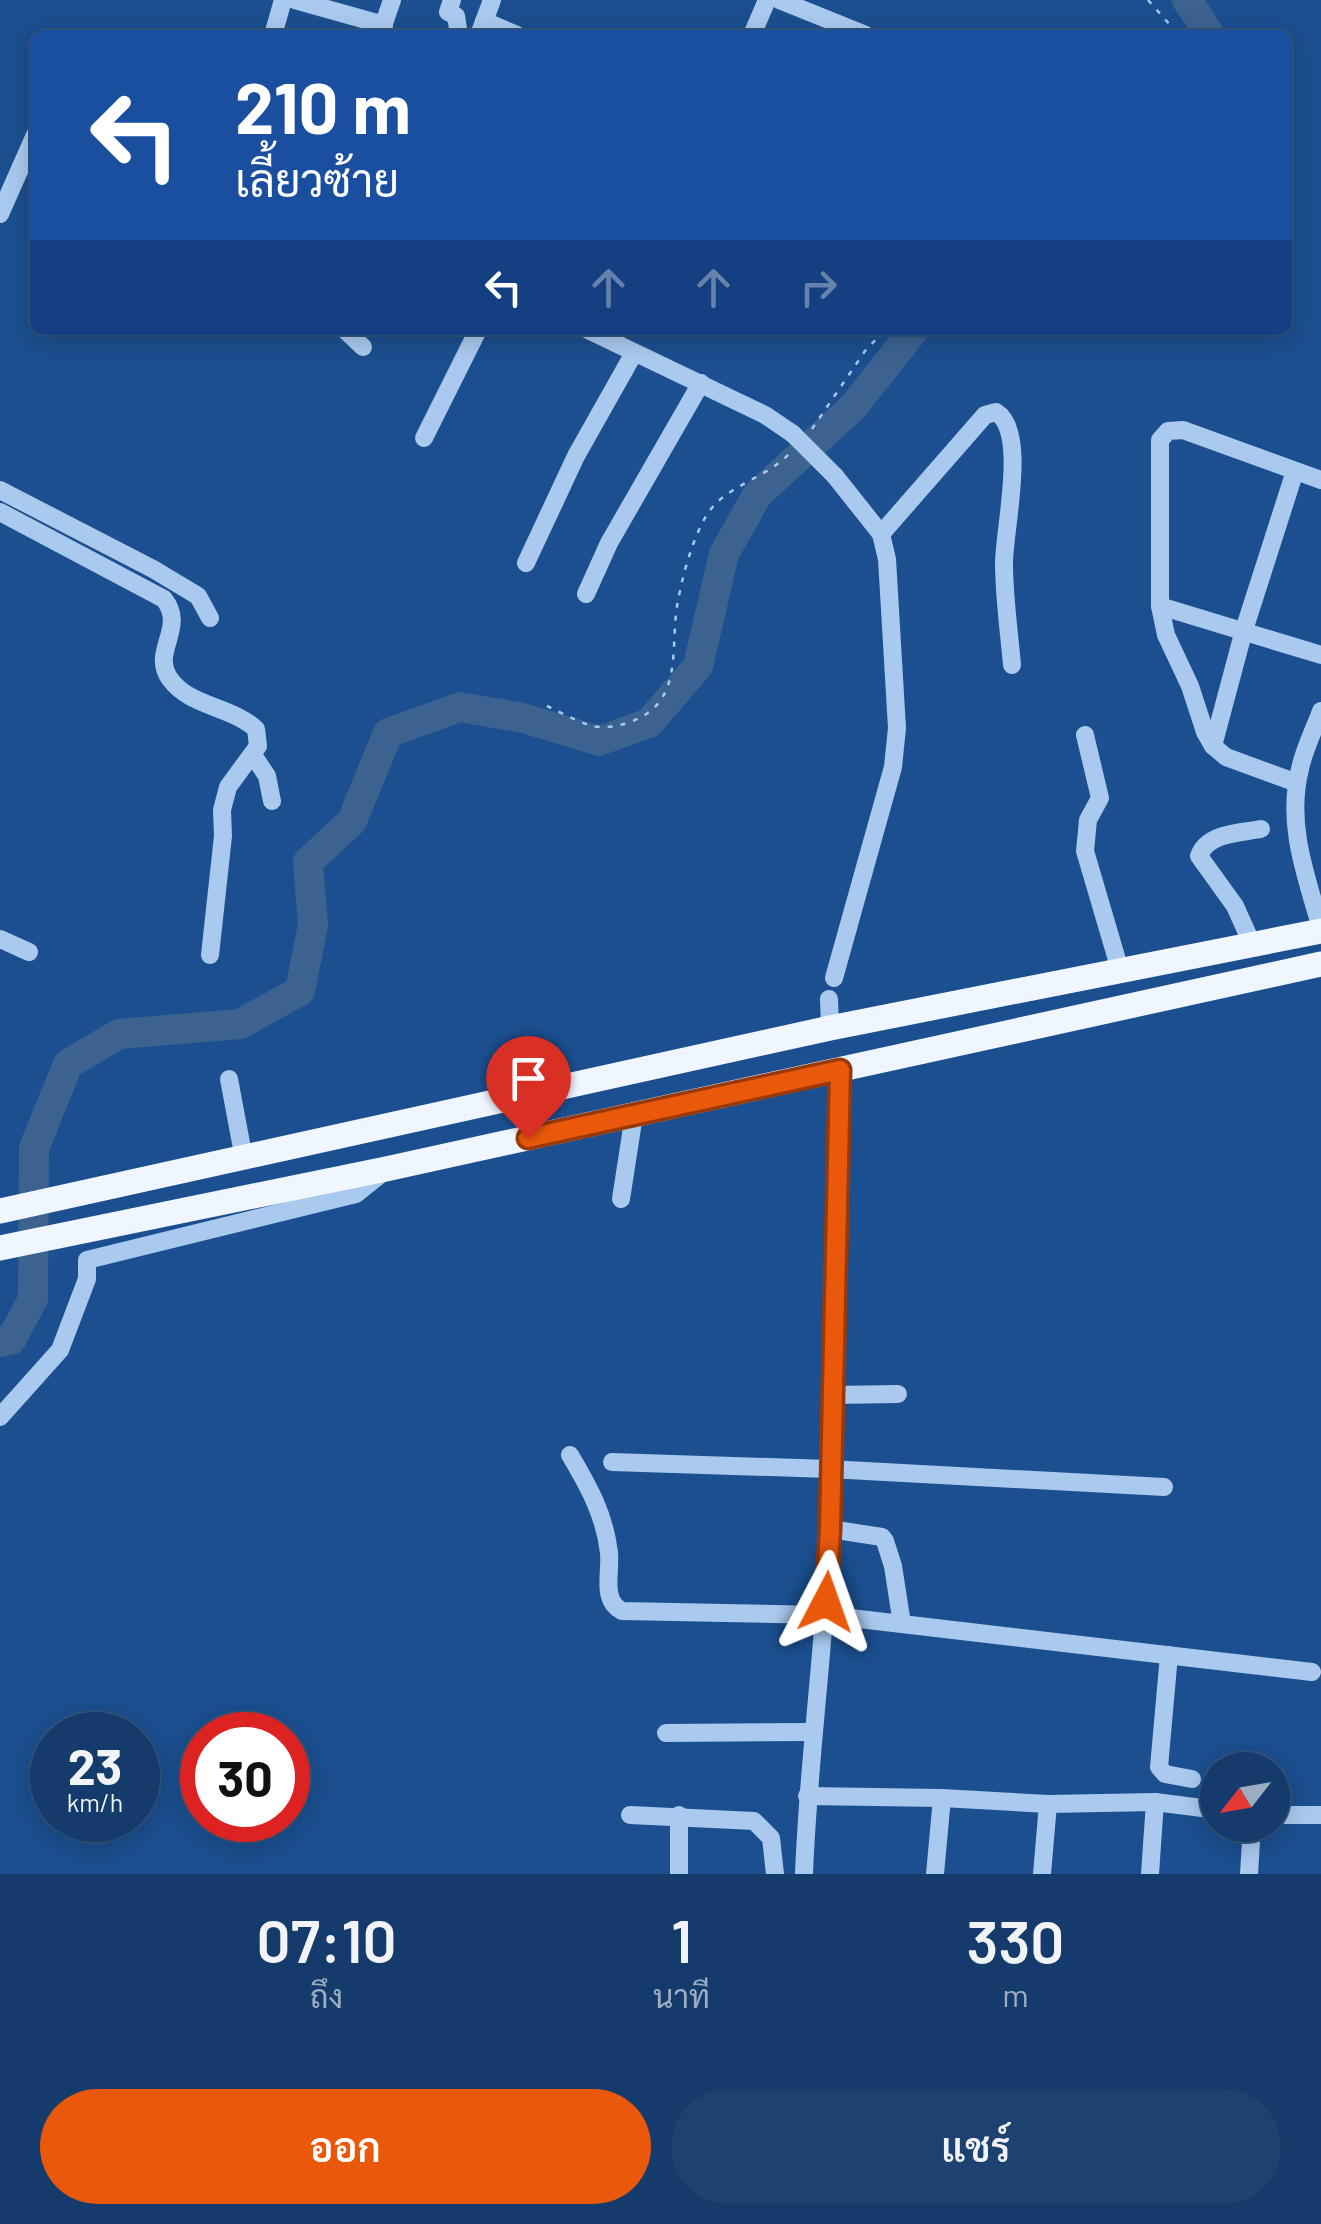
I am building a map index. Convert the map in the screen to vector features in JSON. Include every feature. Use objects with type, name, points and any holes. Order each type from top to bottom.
[{"type":"main road","points":[[0,1211],[830,1028],[1321,930]]},
{"type":"main road","points":[[0,1248],[386,1169],[1321,964]]},
{"type":"street","points":[[274,30],[283,0]]},
{"type":"street","points":[[295,0],[382,30],[392,0]]},
{"type":"street","points":[[452,0],[448,12],[456,16],[458,30]]},
{"type":"street","points":[[482,28],[492,0]]},
{"type":"street","points":[[754,30],[767,0]]},
{"type":"street","points":[[779,0],[854,30]]},
{"type":"street","points":[[0,214],[30,146]]},
{"type":"street","points":[[350,335],[363,347]]},
{"type":"street","points":[[424,438],[476,335]]},
{"type":"street","points":[[598,335],[801,436],[881,534],[890,601],[895,748],[884,807],[834,978]]},
{"type":"street","points":[[526,563],[576,456],[634,353]]},
{"type":"street","points":[[586,594],[609,543],[701,383]]},
{"type":"street","points":[[881,534],[985,414],[1003,415],[1010,424],[1012,483],[1004,562],[1012,665]]},
{"type":"street","points":[[1297,783],[1226,757],[1204,732],[1190,686],[1166,635],[1160,606],[1160,440],[1173,430],[1200,434],[1321,480]]},
{"type":"street","points":[[1214,746],[1244,630],[1295,471]]},
{"type":"street","points":[[0,490],[183,586],[198,596],[210,618]]},
{"type":"street","points":[[0,512],[164,599],[172,609],[173,621],[163,660],[166,675],[188,696],[242,716],[256,729],[258,746],[228,787],[222,810],[223,836],[210,955]]},
{"type":"street","points":[[1160,606],[1321,655]]},
{"type":"street","points":[[1321,710],[1297,783],[1297,842],[1321,930]]},
{"type":"street","points":[[1085,735],[1100,798],[1088,820],[1085,852],[1120,970]]},
{"type":"street","points":[[253,755],[268,776],[272,801]]},
{"type":"street","points":[[1252,944],[1235,906],[1200,856],[1207,843],[1217,838],[1261,829]]},
{"type":"street","points":[[0,939],[29,952]]},
{"type":"street","points":[[828,998],[830,1028]]},
{"type":"street","points":[[804,1874],[830,1529],[840,1070]]},
{"type":"street","points":[[228,1079],[244,1159]]},
{"type":"street","points":[[621,1198],[634,1115]]},
{"type":"street","points":[[0,1417],[60,1350],[87,1278],[87,1260],[356,1194],[386,1169]]},
{"type":"street","points":[[831,1395],[898,1394]]},
{"type":"street","points":[[570,1455],[595,1498],[608,1547],[608,1596],[622,1612],[825,1615],[1312,1672]]},
{"type":"street","points":[[612,1462],[829,1468],[1164,1488]]},
{"type":"street","points":[[830,1529],[882,1537],[893,1566],[902,1624]]},
{"type":"street","points":[[1169,1655],[1159,1767],[1165,1774],[1192,1779]]},
{"type":"street","points":[[666,1733],[813,1732]]},
{"type":"street","points":[[807,1796],[1048,1804],[1155,1802],[1200,1808]]},
{"type":"street","points":[[935,1874],[942,1798]]},
{"type":"street","points":[[1150,1874],[1155,1802]]},
{"type":"street","points":[[1042,1874],[1048,1804]]},
{"type":"street","points":[[1290,1815],[1321,1814]]},
{"type":"street","points":[[630,1816],[754,1821],[771,1838],[775,1874]]},
{"type":"street","points":[[679,1816],[679,1874]]},
{"type":"street","points":[[1249,1874],[1251,1842]]},
{"type":"path","points":[[1148,0],[1175,30]]},
{"type":"path","points":[[546,706],[592,726],[617,727],[641,719],[660,704],[668,690],[677,606],[705,517],[716,502],[780,464],[881,335]]},
{"type":"waterway","points":[[1187,0],[1207,30]]},
{"type":"waterway","points":[[0,1342],[11,1340],[33,1299],[34,1148],[68,1064],[119,1034],[240,1024],[300,991],[313,925],[308,862],[352,821],[388,733],[460,707],[523,718],[599,741],[649,723],[698,666],[724,554],[757,495],[853,407],[910,335]]},
{"type":"route","points":[[528,1138],[840,1070],[826,1602]]}]
